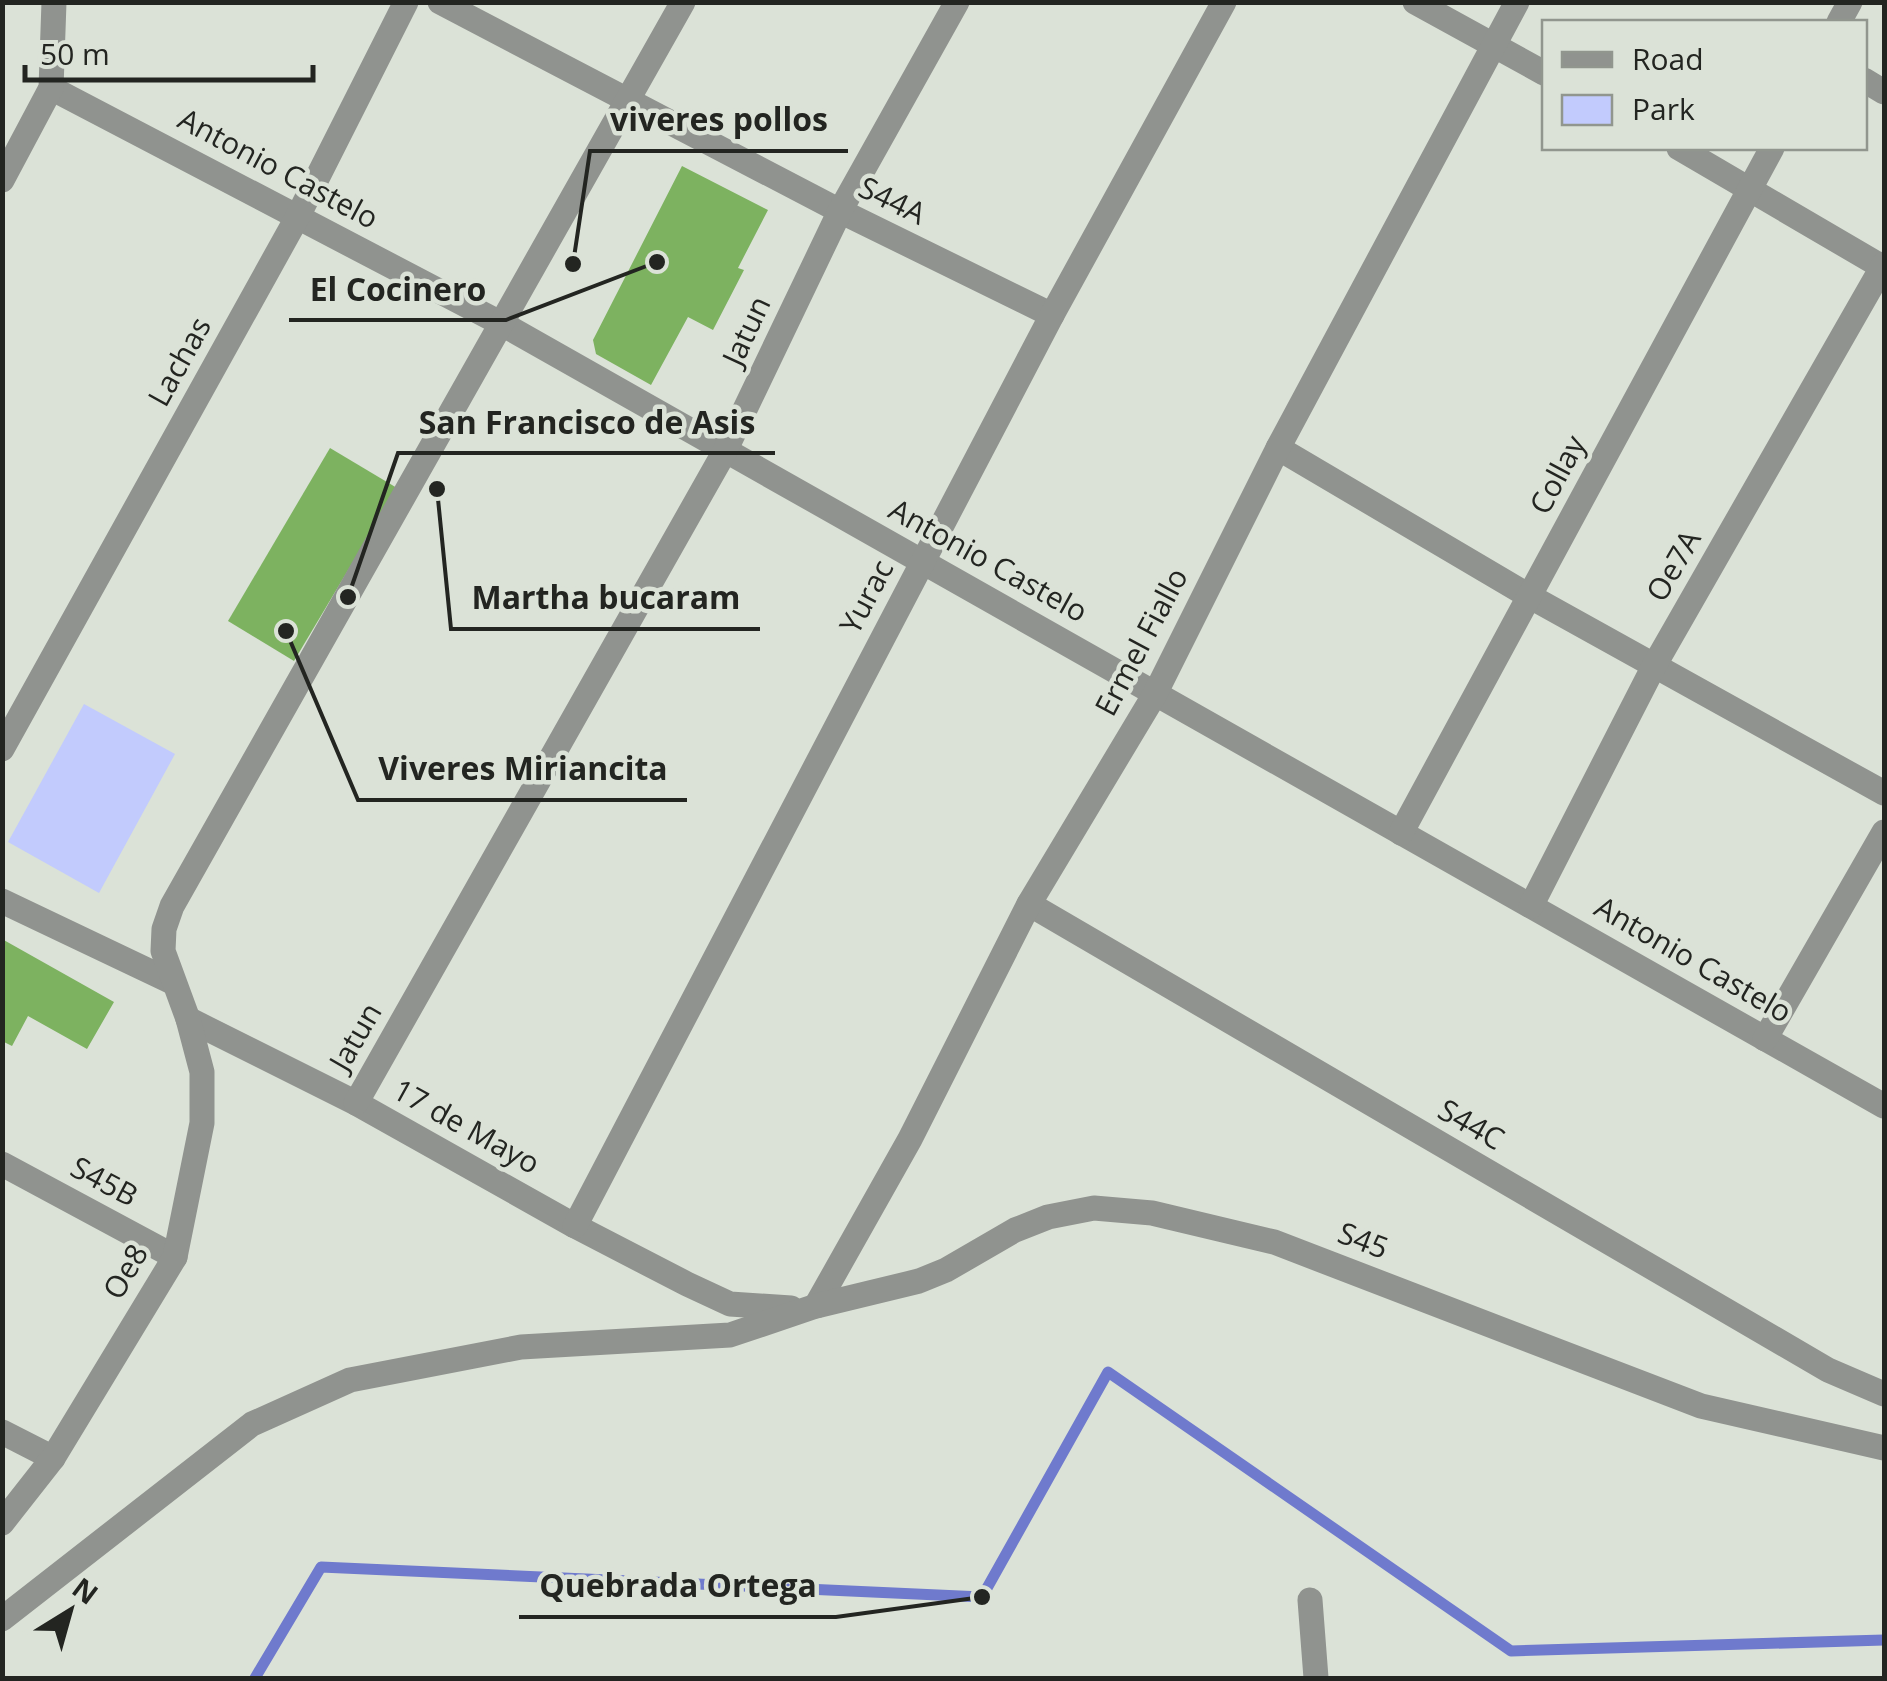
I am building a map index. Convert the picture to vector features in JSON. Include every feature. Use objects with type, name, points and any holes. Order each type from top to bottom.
[{"type":"street","points":[[2,180],[51,88],[54,2]]},
{"type":"street","name":"Lachas","points":[[2,749],[298,216],[406,2]]},
{"type":"street","name":"S44A","points":[[440,2],[628,103],[1052,315]]},
{"type":"street","points":[[188,1019],[163,951],[164,929],[172,906],[684,2]]},
{"type":"street","name":"Jatun","points":[[356,1103],[726,451],[840,211],[957,2]]},
{"type":"street","name":"Yurac","points":[[575,1226],[1052,315],[1224,2]]},
{"type":"street","points":[[1415,2],[1542,72]]},
{"type":"street","name":"Ermel Fiallo","points":[[816,1306],[910,1139],[1029,904],[1155,694],[1278,448],[1517,2]]},
{"type":"street","name":"Antonio Castelo","points":[[51,88],[504,325],[1884,1106]]},
{"type":"street","points":[[1683,150],[1884,266]]},
{"type":"street","name":"Collay","points":[[1401,833],[1771,150]]},
{"type":"street","name":"Oe7A","points":[[1531,906],[1654,666],[1884,266]]},
{"type":"street","points":[[1278,448],[1529,596],[1884,793]]},
{"type":"street","points":[[1765,1039],[1884,832]]},
{"type":"street","points":[[2,901],[172,982]]},
{"type":"street","name":"S44C","points":[[1029,904],[1828,1370],[1884,1394]]},
{"type":"street","name":"17 de Mayo","points":[[188,1019],[356,1103],[575,1226],[730,1304],[770,1309],[816,1306]]},
{"type":"street","name":"Oe8","points":[[2,1523],[54,1458],[175,1257],[202,1123],[202,1072],[188,1019]]},
{"type":"street","name":"S45B","points":[[2,1164],[175,1257]]},
{"type":"street","name":"S45","points":[[816,1306],[920,1281],[1048,1217],[1094,1208],[1152,1213],[1274,1242],[1700,1406],[1884,1448]]},
{"type":"street","points":[[2,1620],[252,1424],[350,1380],[521,1346],[730,1335],[816,1306]]},
{"type":"street","points":[[2,1432],[54,1458]]},
{"type":"street","points":[[1310,1600],[1316,1678]]},
{"type":"green space","points":[[84,704],[175,754],[99,893],[8,842]]},
{"type":"building","points":[[682,166],[768,210],[738,268],[744,270],[713,330],[688,317],[651,385],[596,354],[593,340]]},
{"type":"building","points":[[330,448],[397,488],[294,661],[228,621]]},
{"type":"building","points":[[2,939],[114,1002],[87,1049],[28,1016],[12,1046],[2,1041]]},
{"type":"waterway","points":[[255,1678],[321,1567],[982,1597],[1108,1372],[1511,1651],[1884,1640]]},
{"type":"place","name":"El Cocinero","points":[[657,262]]},
{"type":"place","name":"viveres pollos","points":[[573,264]]},
{"type":"place","name":"Martha bucaram","points":[[437,489]]},
{"type":"place","name":"San Francisco de Asis","points":[[348,597]]},
{"type":"place","name":"Viveres Miriancita","points":[[286,631]]},
{"type":"place","name":"Quebrada Ortega","points":[[982,1597]]}]
